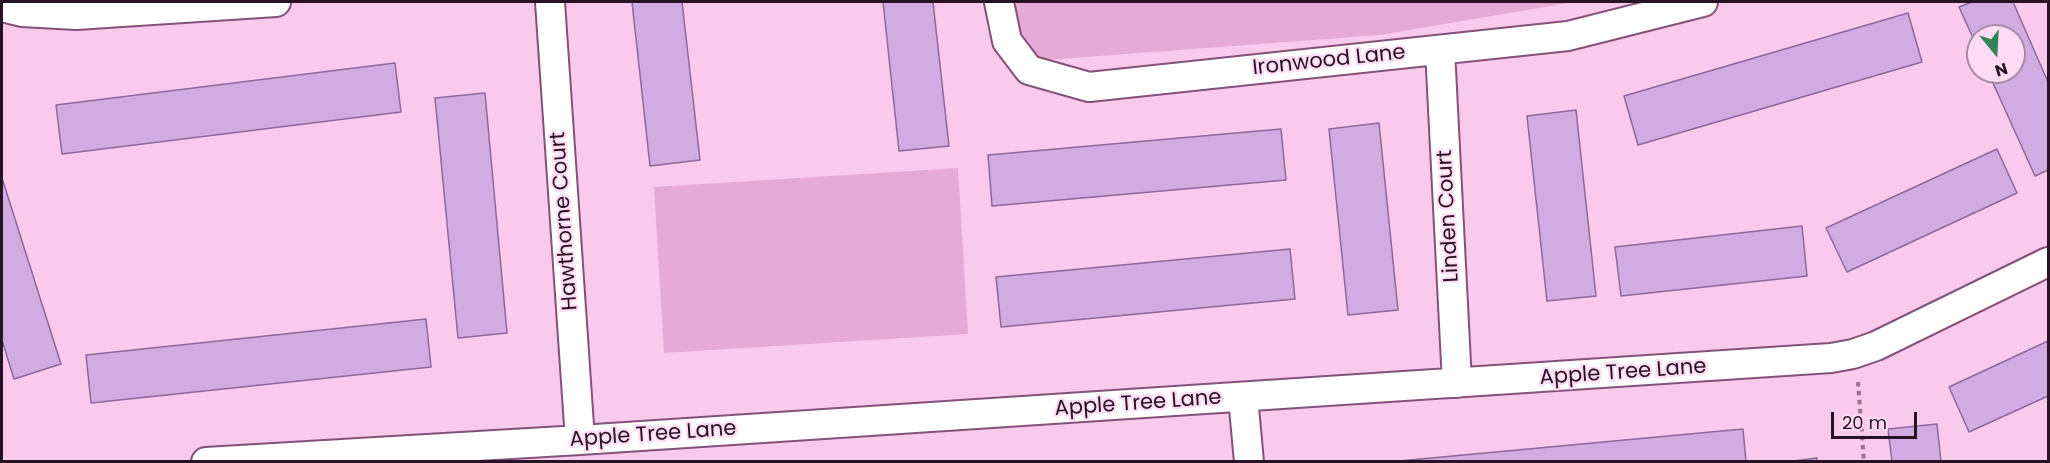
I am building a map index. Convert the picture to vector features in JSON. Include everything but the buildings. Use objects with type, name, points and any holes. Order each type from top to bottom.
[{"type":"street","points":[[2,7],[22,12],[76,15],[276,2]]},
{"type":"street","name":"Hawthorne Court","points":[[550,2],[580,440]]},
{"type":"street","name":"Ironwood Lane","points":[[999,2],[1007,41],[1029,70],[1089,87],[1568,36],[1703,2]]},
{"type":"street","name":"Linden Court","points":[[1440,50],[1457,383]]},
{"type":"street","name":"Apple Tree Lane","points":[[206,462],[1807,361],[1853,354],[1899,336],[2049,262]]},
{"type":"street","points":[[1243,397],[1249,462]]},
{"type":"path","points":[[1853,354],[1860,393],[1864,462]]},
{"type":"shaded area","points":[[1014,2],[1574,2],[1380,35],[1019,62]]},
{"type":"shaded area","points":[[958,168],[968,334],[664,353],[654,187]]}]
